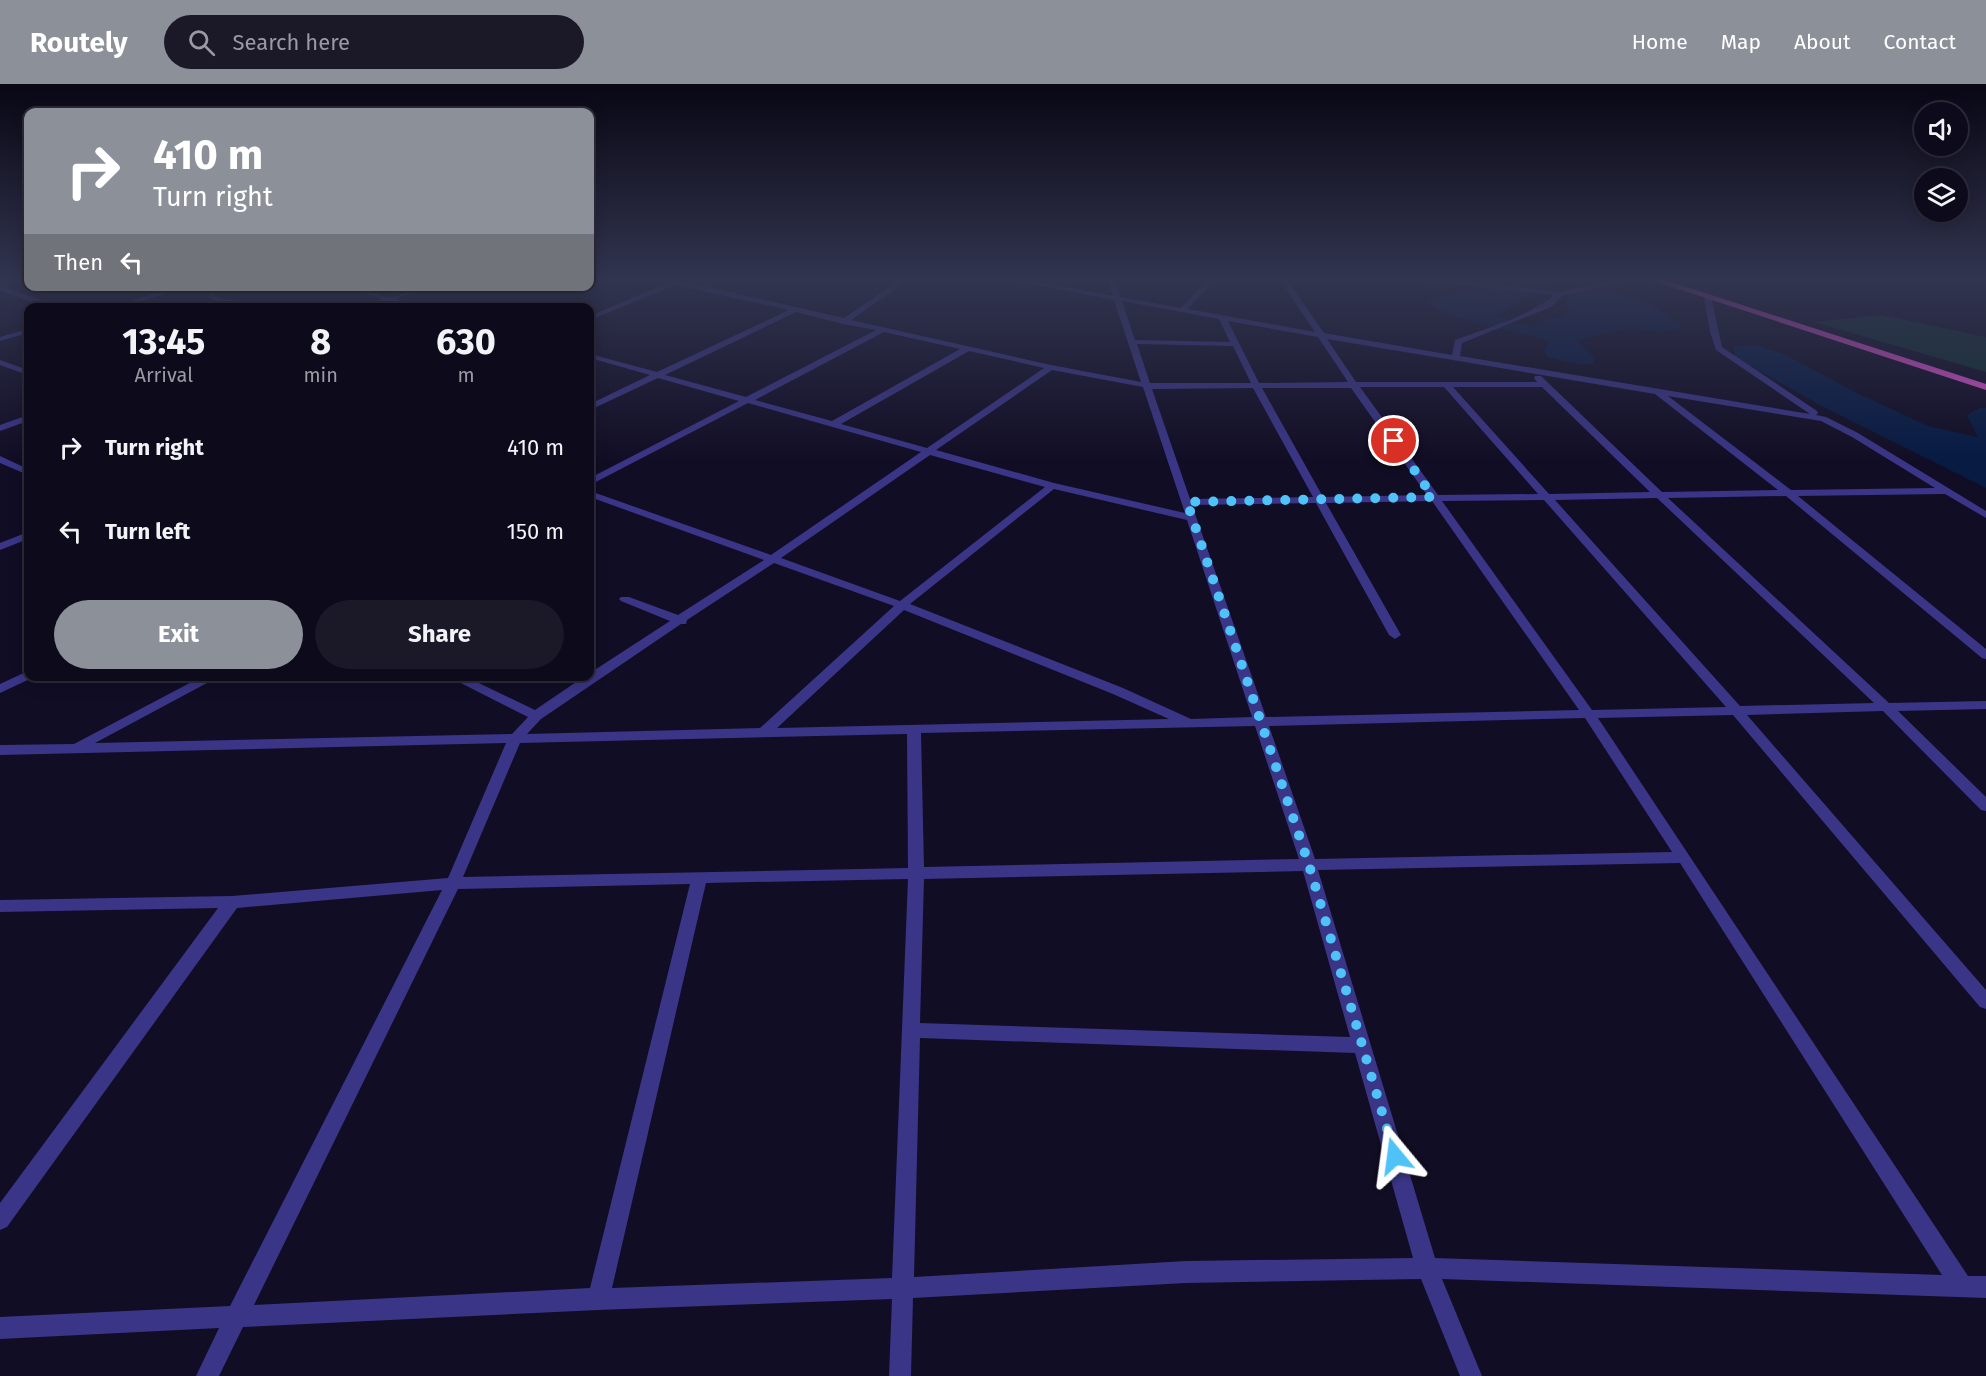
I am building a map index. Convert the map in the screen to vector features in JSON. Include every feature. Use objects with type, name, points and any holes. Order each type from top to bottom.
[{"type":"highway","points":[[1840,340],[1986,387]]},
{"type":"street","points":[[594,405],[731,340]]},
{"type":"street","points":[[594,480],[862,340]]},
{"type":"street","points":[[928,340],[1051,368],[1149,386],[1543,384]]},
{"type":"street","points":[[1233,340],[1256,386],[1395,635]]},
{"type":"street","points":[[1323,340],[1590,716],[1962,1286]]},
{"type":"street","points":[[1351,340],[1823,418]]},
{"type":"street","points":[[1456,358],[1458,342],[1462,340]]},
{"type":"street","points":[[1715,340],[1719,348],[1823,418],[1986,515]]},
{"type":"street","points":[[1235,344],[1134,342],[1309,865],[1427,1268],[1471,1376]]},
{"type":"street","points":[[832,424],[966,349]]},
{"type":"street","points":[[594,357],[1052,486],[1193,518]]},
{"type":"street","points":[[0,363],[24,372]]},
{"type":"street","points":[[594,678],[682,621],[1051,368]]},
{"type":"street","points":[[1531,370],[1543,384],[1887,709],[1986,806]]},
{"type":"street","points":[[1446,384],[1737,711],[1986,1002]]},
{"type":"street","points":[[1657,392],[1788,493],[1986,655]]},
{"type":"street","points":[[0,428],[24,419]]},
{"type":"street","points":[[0,459],[24,470]]},
{"type":"street","points":[[762,734],[902,606],[1052,486]]},
{"type":"street","points":[[1187,502],[1545,495],[1948,491]]},
{"type":"street","points":[[594,495],[902,606],[1118,691],[1192,724]]},
{"type":"street","points":[[0,547],[24,537]]},
{"type":"street","points":[[625,599],[682,621]]},
{"type":"street","points":[[0,689],[24,677]]},
{"type":"street","points":[[74,748],[204,681]]},
{"type":"street","points":[[463,681],[536,716]]},
{"type":"street","points":[[207,1376],[235,1315],[453,883],[515,739],[536,716],[590,681]]},
{"type":"street","points":[[0,750],[1590,716],[1986,705]]},
{"type":"street","points":[[900,1376],[916,872],[914,730]]},
{"type":"street","points":[[0,919],[5,906],[232,902],[453,883],[1684,857]]},
{"type":"street","points":[[598,1299],[700,877]]},
{"type":"street","points":[[0,1220],[232,902]]},
{"type":"street","points":[[911,1030],[1363,1044]]},
{"type":"street","points":[[0,1328],[235,1315],[904,1288],[1186,1272],[1427,1268],[1986,1287]]},
{"type":"green space","points":[[1877,340],[1986,340],[1986,372]]},
{"type":"water","points":[[1546,340],[1579,340],[1578,342],[1596,359],[1592,364],[1578,364],[1546,357],[1544,349],[1549,343]]},
{"type":"water","points":[[1757,345],[1788,356],[1855,392],[1928,426],[1978,437],[1967,415],[1980,408],[1986,408],[1986,488],[1818,404],[1735,357],[1734,346]]},
{"type":"route","points":[[1394,441],[1433,497],[1187,502],[1309,865],[1395,1156]]}]
